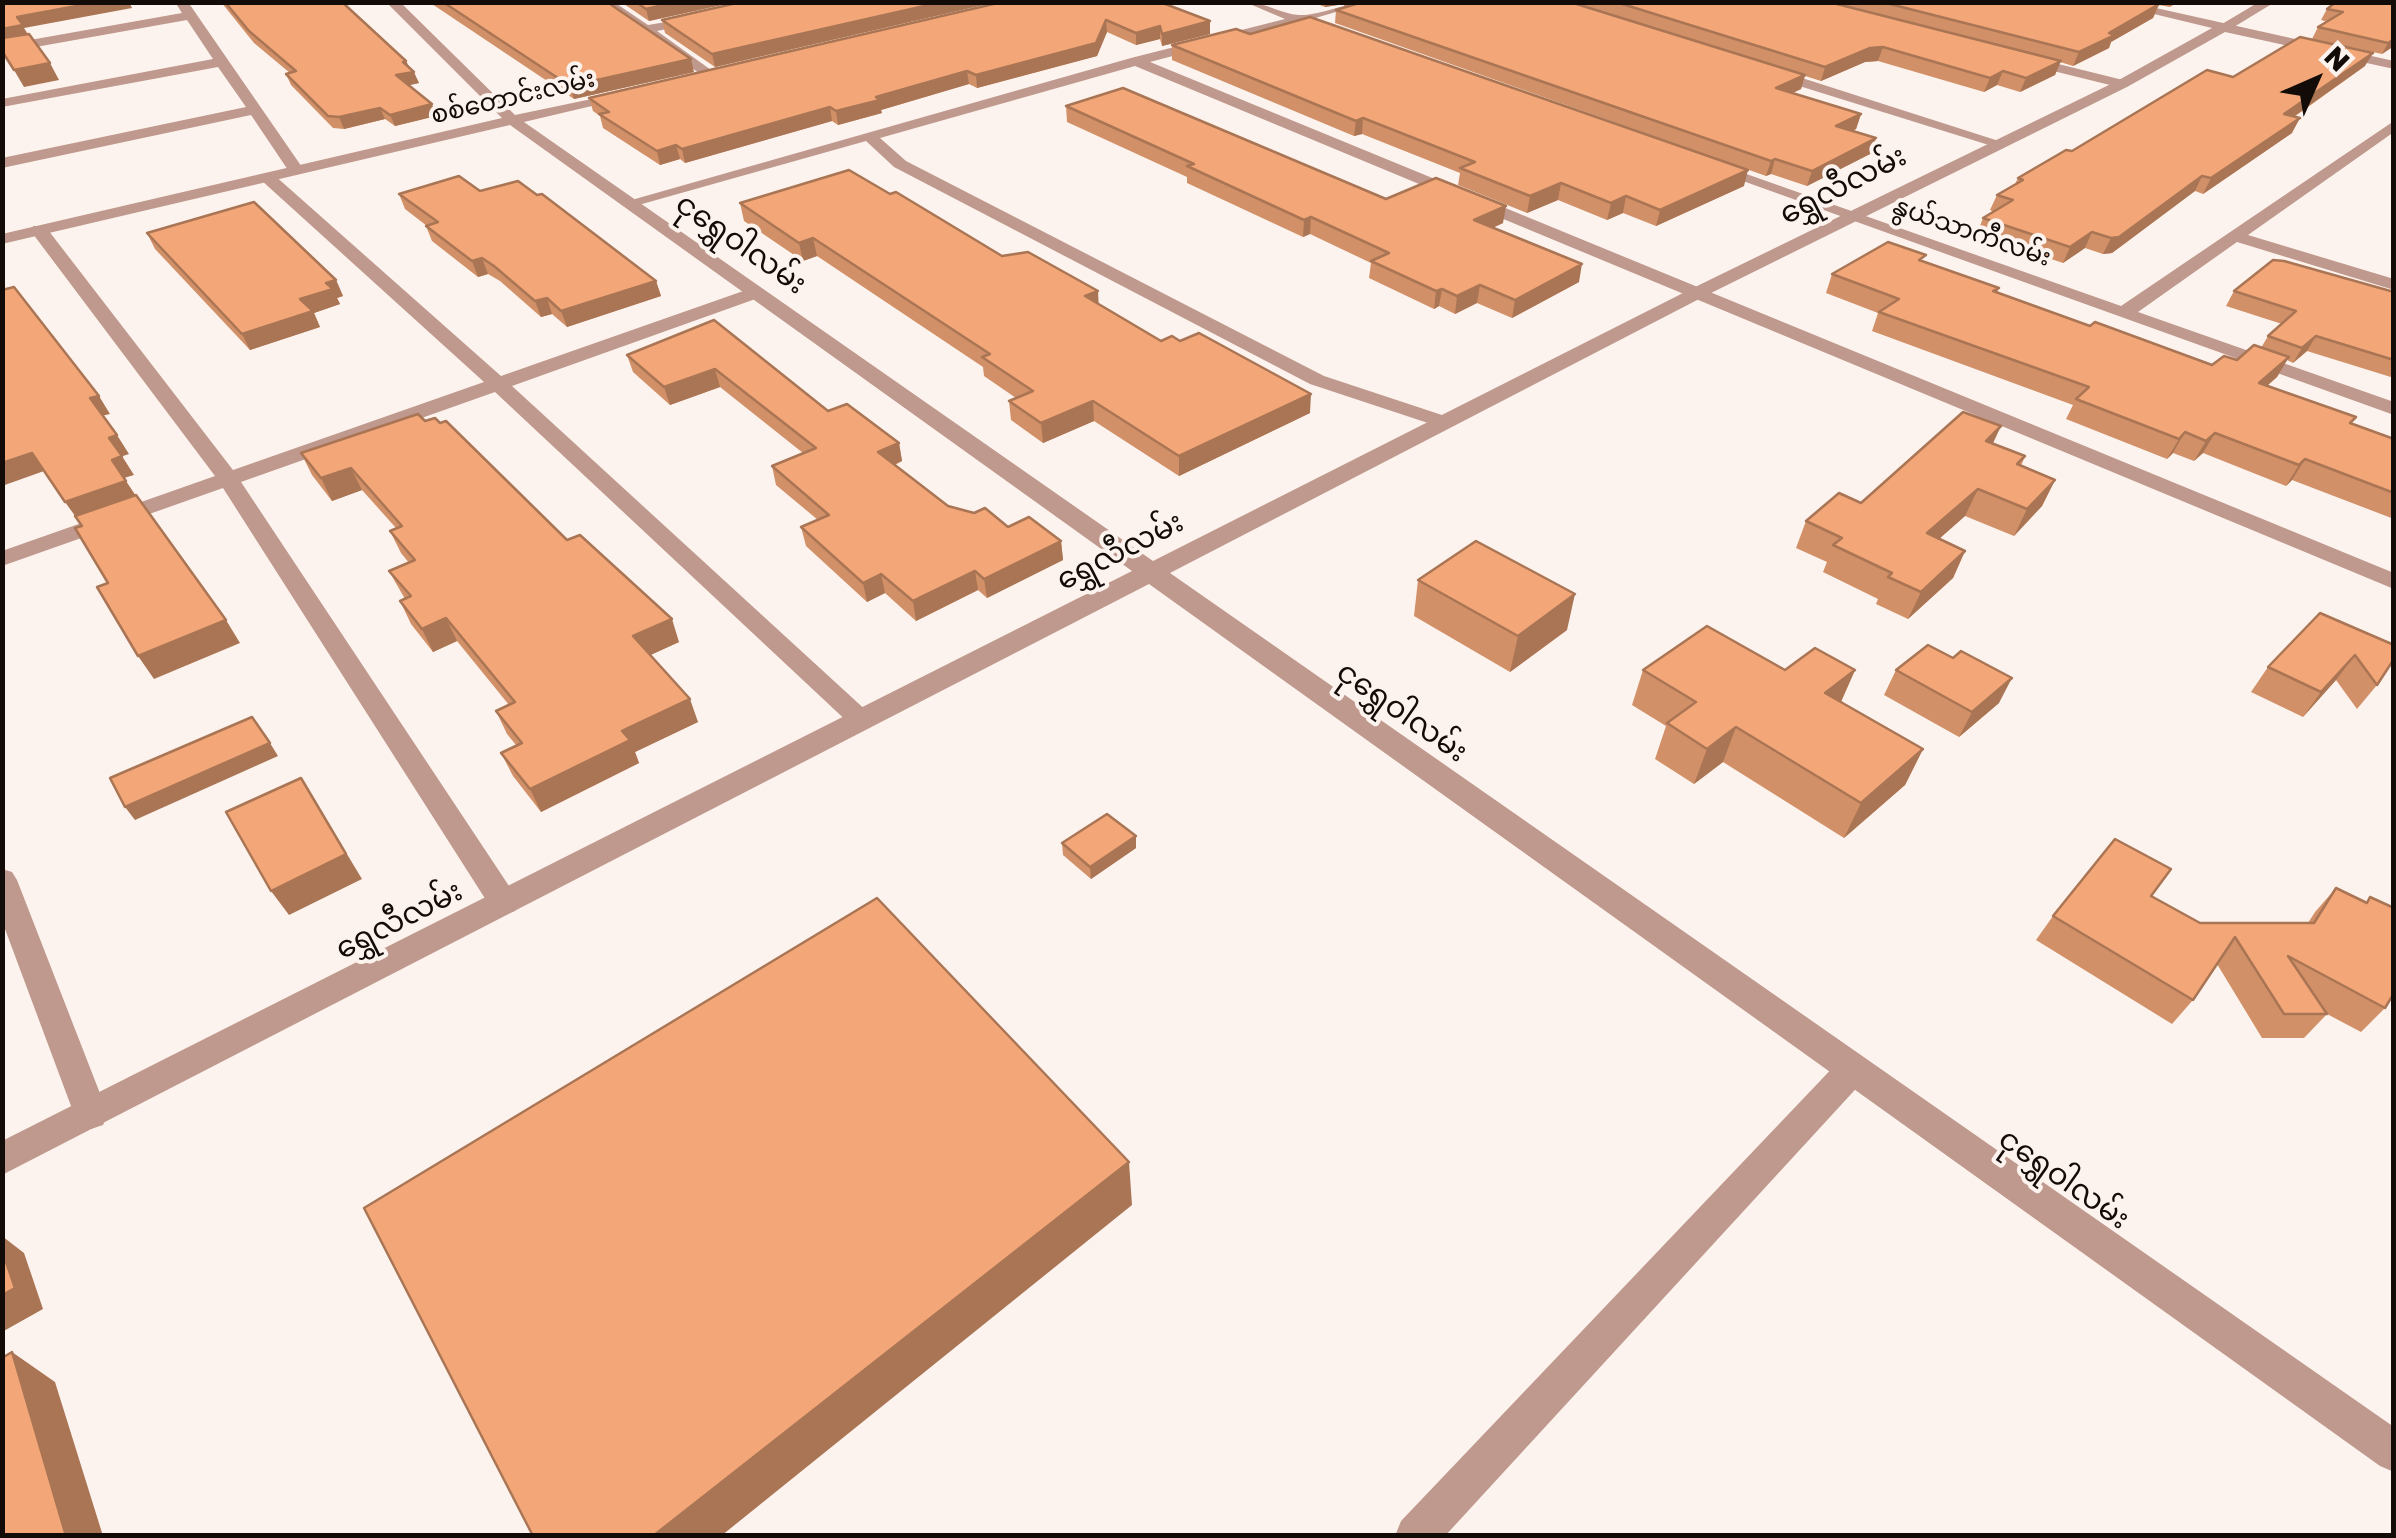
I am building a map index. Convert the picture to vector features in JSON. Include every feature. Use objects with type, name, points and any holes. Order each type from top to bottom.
[{"type":"street","name":"ငုရွှေဝါလမ်း","points":[[392,2],[512,120],[2394,1452]]},
{"type":"street","points":[[605,2],[712,74]]},
{"type":"street","points":[[1251,2],[1356,40]]},
{"type":"street","points":[[629,203],[1364,2]]},
{"type":"street","points":[[2110,2],[2394,65]]},
{"type":"street","name":"ရွှေလီလမ်း","points":[[2,1159],[1697,293],[2122,84],[2269,2]]},
{"type":"street","points":[[2,49],[186,9],[296,170]]},
{"type":"street","points":[[645,30],[720,14]]},
{"type":"street","points":[[2006,55],[2122,84]]},
{"type":"street","points":[[2,103],[222,62]]},
{"type":"street","points":[[1136,62],[2394,582]]},
{"type":"street","points":[[1751,67],[1998,143]]},
{"type":"street","points":[[693,79],[730,70]]},
{"type":"street","name":"စစ်တောင်းလမ်း","points":[[2,238],[639,91]]},
{"type":"street","points":[[2,163],[255,110]]},
{"type":"street","points":[[2125,312],[2394,125]]},
{"type":"street","points":[[870,136],[900,164],[1318,380],[1444,422]]},
{"type":"street","points":[[2364,146],[2394,153]]},
{"type":"street","name":"နွယ်သာကီလမ်း","points":[[1688,158],[2394,409]]},
{"type":"street","points":[[268,177],[861,720]]},
{"type":"street","points":[[39,230],[228,479],[504,903]]},
{"type":"street","points":[[2234,236],[2394,285]]},
{"type":"street","points":[[2,558],[755,293]]},
{"type":"street","points":[[2,880],[91,1114]]},
{"type":"street","points":[[1416,1536],[1852,1070]]},
{"type":"building","points":[[2,2],[98,2],[17,17],[23,25],[2,29]]},
{"type":"building","points":[[225,2],[342,2],[406,61],[403,62],[414,72],[396,75],[432,104],[390,115],[380,108],[328,116],[286,74],[296,71],[249,31]]},
{"type":"building","points":[[443,2],[607,2],[691,59],[570,86]]},
{"type":"building","points":[[636,2],[676,2],[646,9]]},
{"type":"building","points":[[741,2],[942,2],[712,54],[662,20]]},
{"type":"building","points":[[1002,2],[1160,2],[1210,21],[1162,34],[1160,26],[1136,33],[1106,20],[1096,43],[976,75],[967,71],[876,97],[880,100],[836,111],[830,107],[682,149],[676,145],[657,151],[599,114],[609,112],[589,98]]},
{"type":"building","points":[[1351,2],[1570,2],[1805,75],[1776,88],[1861,114],[1836,126],[1876,138],[1812,171],[1771,161],[1336,10],[1356,4]]},
{"type":"building","points":[[1616,2],[1829,2],[2061,61],[2026,78],[2003,71],[1990,78],[1883,47],[1870,48],[1825,67]]},
{"type":"building","points":[[1882,2],[2159,4],[2109,33],[2115,35],[2079,52]]},
{"type":"building","points":[[2336,2],[2394,2],[2394,39],[2388,43],[2318,27],[2343,12],[2327,9]]},
{"type":"building","points":[[1310,17],[1748,170],[1660,210],[1626,196],[1611,203],[1561,183],[1530,196],[1460,168],[1475,162],[1363,118],[1356,121],[1172,45],[1236,29],[1250,34]]},
{"type":"building","points":[[29,34],[50,63],[14,70],[2,51],[2,38]]},
{"type":"building","points":[[2300,37],[2373,53],[2284,114],[2300,118],[2211,178],[2202,176],[2119,237],[2092,232],[2070,247],[1983,218],[2013,200],[1997,195],[2066,150],[2072,151],[2207,70],[2233,77]]},
{"type":"building","points":[[1123,88],[1386,199],[1436,178],[1506,206],[1474,220],[1582,264],[1515,300],[1480,285],[1457,296],[1442,289],[1436,291],[1371,261],[1389,253],[1311,217],[1304,220],[1066,106]]},
{"type":"building","points":[[849,170],[890,194],[896,192],[1002,256],[1028,252],[1098,291],[1085,296],[1161,341],[1172,336],[1180,341],[1199,333],[1311,394],[1179,456],[1093,401],[1041,423],[1009,401],[1033,391],[982,357],[990,354],[813,238],[799,243],[740,203]]},
{"type":"building","points":[[459,176],[480,191],[518,181],[537,195],[542,194],[656,281],[561,311],[547,298],[535,301],[494,266],[482,258],[472,261],[426,226],[438,222],[399,194]]},
{"type":"building","points":[[254,202],[336,280],[326,283],[333,289],[300,299],[313,311],[242,334],[147,233]]},
{"type":"building","points":[[1888,242],[1926,255],[1919,260],[1999,288],[1993,291],[2090,326],[2095,322],[2212,365],[2224,356],[2237,360],[2254,345],[2289,357],[2259,383],[2356,417],[2350,423],[2394,439],[2394,493],[2305,459],[2299,465],[2215,433],[2206,441],[2185,432],[2179,439],[2076,399],[2089,387],[1879,312],[1899,299],[1832,274]]},
{"type":"building","points":[[2273,260],[2394,292],[2394,360],[2316,336],[2302,348],[2268,336],[2296,311],[2234,291]]},
{"type":"building","points":[[14,287],[99,396],[90,398],[117,435],[109,438],[122,456],[112,460],[126,481],[65,502],[32,453],[2,463],[2,290]]},
{"type":"building","points":[[714,320],[828,411],[847,404],[899,443],[878,452],[948,506],[974,513],[985,508],[1008,527],[1029,517],[1061,541],[984,579],[975,571],[913,601],[881,574],[863,583],[801,527],[829,515],[772,466],[816,448],[715,369],[664,387],[627,355]]},
{"type":"building","points":[[1963,412],[2001,426],[1986,441],[2025,456],[2017,464],[2055,480],[2027,509],[1978,489],[1927,533],[1965,551],[1921,592],[1888,577],[1892,573],[1833,545],[1842,538],[1806,521],[1839,493],[1861,503]]},
{"type":"building","points":[[418,414],[425,421],[446,421],[567,540],[580,535],[672,619],[633,636],[690,699],[622,731],[630,740],[530,789],[501,753],[522,743],[496,711],[515,702],[446,618],[422,629],[400,601],[411,596],[389,571],[415,560],[390,531],[402,526],[351,468],[321,478],[301,453]]},
{"type":"building","points":[[136,495],[226,620],[138,656],[97,587],[108,583],[75,528],[82,526],[75,516]]},
{"type":"building","points":[[1476,541],[1575,594],[1518,636],[1418,580]]},
{"type":"building","points":[[2320,613],[2394,645],[2394,659],[2377,685],[2355,655],[2321,692],[2268,667]]},
{"type":"building","points":[[1707,626],[1785,670],[1815,648],[1855,670],[1825,693],[1923,749],[1861,803],[1736,727],[1707,749],[1667,723],[1696,702],[1643,670]]},
{"type":"building","points":[[1928,645],[1953,658],[1961,651],[2012,678],[1972,712],[1896,670]]},
{"type":"building","points":[[252,717],[270,743],[125,807],[110,778]]},
{"type":"building","points":[[301,778],[346,854],[271,891],[226,812]]},
{"type":"building","points":[[1107,814],[1136,836],[1090,867],[1062,843]]},
{"type":"building","points":[[2115,839],[2171,869],[2151,896],[2200,923],[2314,923],[2336,888],[2367,903],[2370,897],[2394,908],[2394,993],[2385,1008],[2288,956],[2327,1014],[2284,1014],[2235,937],[2193,1000],[2053,916]]},
{"type":"building","points":[[877,898],[1129,1162],[653,1536],[533,1536],[364,1208]]},
{"type":"building","points":[[2,1250],[15,1288],[2,1295]]},
{"type":"building","points":[[12,1352],[66,1536],[2,1536],[2,1358]]}]
